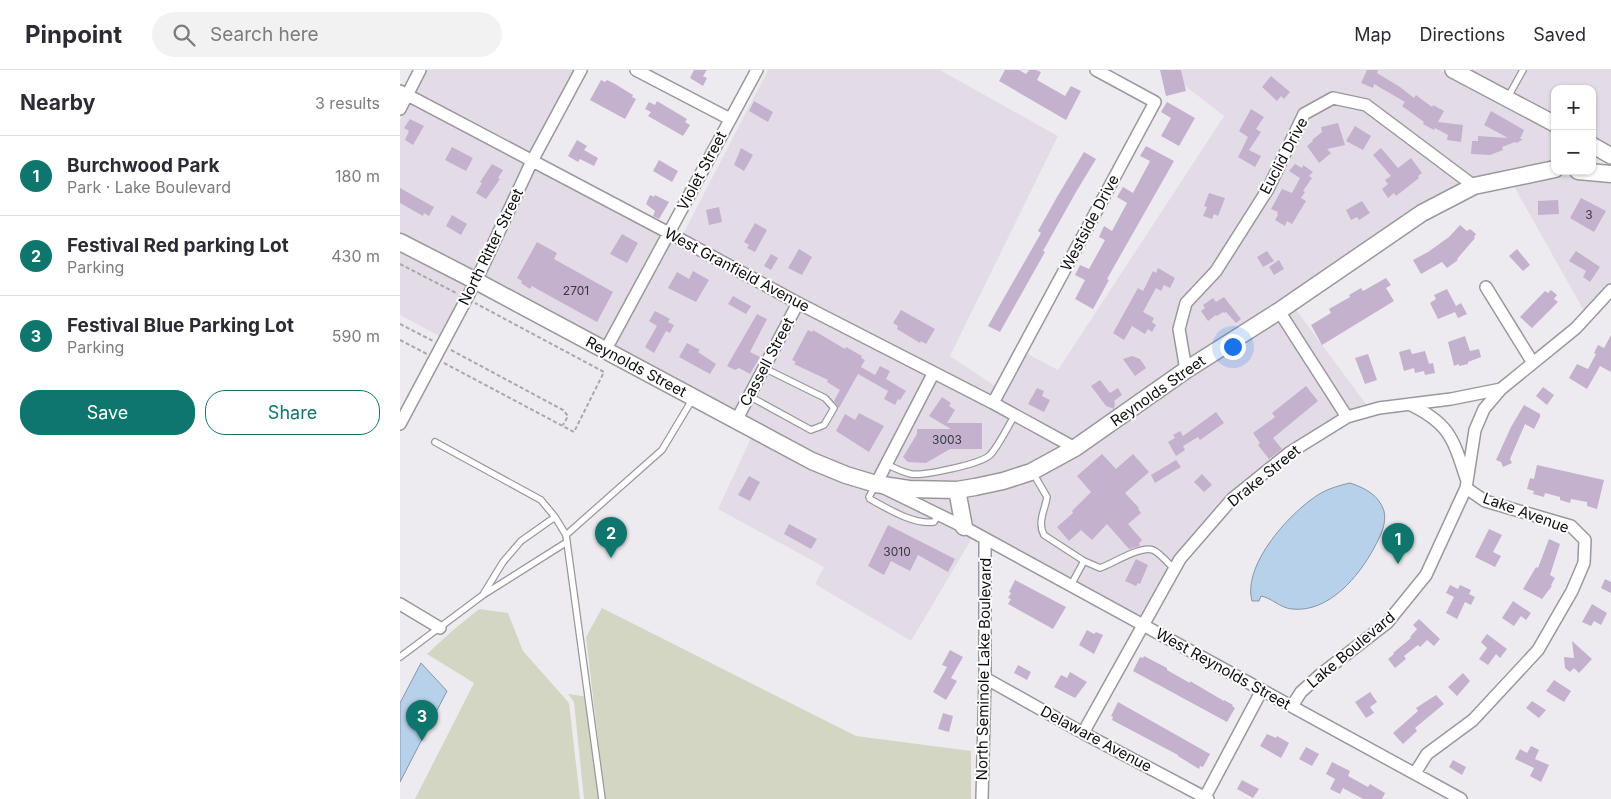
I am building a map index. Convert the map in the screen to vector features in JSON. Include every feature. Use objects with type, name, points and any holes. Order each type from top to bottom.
[{"type":"main road","name":"Reynolds Street","points":[[400,242],[812,461],[846,475],[876,484],[909,489],[957,490],[1003,481],[1032,471],[1075,448],[1186,370],[1279,311],[1422,213],[1474,186],[1551,170]]},
{"type":"main road","points":[[1596,173],[1611,174]]},
{"type":"main road","points":[[957,490],[964,527]]},
{"type":"street","points":[[400,109],[404,93],[420,70]]},
{"type":"street","name":"North Ritter Street","points":[[400,424],[467,299],[532,161],[581,70]]},
{"type":"street","points":[[636,70],[730,119]]},
{"type":"street","name":"Violet Street","points":[[605,351],[757,70]]},
{"type":"street","name":"Westside Drive","points":[[993,404],[1156,102],[1096,70]]},
{"type":"street","points":[[1454,70],[1551,122]]},
{"type":"street","name":"West Granfield Avenue","points":[[404,93],[1075,448]]},
{"type":"street","name":"Euclid Drive","points":[[1186,370],[1179,329],[1186,303],[1216,271],[1263,197],[1304,114],[1333,98],[1366,105],[1474,186]]},
{"type":"street","points":[[1596,147],[1611,156]]},
{"type":"street","points":[[1486,287],[1533,363]]},
{"type":"street","name":"Lake Boulevard","points":[[1292,706],[1301,692],[1321,674],[1387,623],[1426,575],[1466,485],[1475,430],[1484,409],[1501,389],[1576,328],[1611,290]]},
{"type":"street","name":"Cassell Street","points":[[736,421],[798,303]]},
{"type":"street","points":[[1279,311],[1347,417]]},
{"type":"street","points":[[876,484],[932,374]]},
{"type":"street","name":"Drake Street","points":[[1083,733],[1142,624],[1180,559],[1232,499],[1289,453],[1347,417],[1379,408],[1451,399],[1501,389]]},
{"type":"street","points":[[1409,404],[1432,417],[1445,429],[1454,443],[1466,485]]},
{"type":"street","name":"Reynolds Street","points":[[876,484],[985,539]]},
{"type":"street","name":"Lake Avenue","points":[[1415,774],[1428,754],[1473,720],[1538,650],[1572,591],[1584,563],[1585,540],[1571,526],[1485,501],[1466,485]]},
{"type":"street","name":"West Reynolds Street","points":[[985,539],[1462,799]]},
{"type":"street","name":"North Seminole Lake Boulevard","points":[[982,799],[986,678],[985,539]]},
{"type":"street","points":[[400,604],[440,628]]},
{"type":"street","name":"Delaware Avenue","points":[[986,678],[1206,799]]},
{"type":"street","points":[[1206,799],[1262,690]]},
{"type":"lane","points":[[1507,99],[1523,70]]},
{"type":"lane","points":[[749,396],[811,430],[824,425],[834,408],[825,398],[764,367]]},
{"type":"lane","points":[[566,535],[662,450],[693,398]]},
{"type":"lane","points":[[886,464],[899,471],[926,474],[982,461],[990,455],[1015,415]]},
{"type":"lane","points":[[436,442],[541,500],[555,517],[566,535],[602,799]]},
{"type":"lane","points":[[1032,471],[1047,497],[1041,518],[1041,529],[1044,535],[1084,561],[1100,568],[1147,549],[1154,550],[1174,569]]},
{"type":"lane","points":[[876,484],[869,497],[870,499],[901,516],[929,523],[934,522],[938,515]]},
{"type":"lane","points":[[483,595],[504,562],[521,541],[555,517]]},
{"type":"lane","points":[[400,657],[483,595],[567,542]]},
{"type":"lane","points":[[1071,585],[1084,561]]},
{"type":"path","points":[[400,264],[604,372],[574,432],[400,340]]},
{"type":"path","points":[[400,324],[563,410],[568,416],[563,425]]},
{"type":"shaded area","points":[[426,70],[575,70],[474,273],[400,235],[400,120]]},
{"type":"shaded area","points":[[768,70],[940,70],[1058,136],[950,356],[1001,390],[1018,349],[1058,370],[1224,116],[1171,75],[1174,70],[1440,70],[1551,131],[1551,165],[1472,181],[1073,444],[1030,466],[975,482],[936,484],[877,479],[815,456],[613,349],[676,230],[683,234]]},
{"type":"shaded area","points":[[1465,70],[1611,70],[1611,150],[1596,142],[1596,85],[1551,85],[1551,117]]},
{"type":"shaded area","points":[[543,152],[541,157],[667,225],[603,343],[483,278]]},
{"type":"shaded area","points":[[1551,175],[1611,180],[1611,282],[1588,318],[1512,183]]},
{"type":"shaded area","points":[[400,249],[469,284],[441,337],[400,315]]},
{"type":"shaded area","points":[[1294,307],[1369,408],[1271,464],[1191,537],[1142,617],[978,528],[911,641],[815,584],[824,567],[718,509],[752,436],[810,466],[953,495],[960,534],[970,531],[964,494],[1004,486],[1189,375]]},
{"type":"green space","points":[[602,608],[856,736],[971,751],[971,799],[605,799],[586,637]]},
{"type":"green space","points":[[479,609],[508,613],[523,651],[569,703],[580,799],[415,799],[474,683],[427,654]]},
{"type":"green space","points":[[568,694],[589,697],[600,799],[584,799],[574,702]]},
{"type":"water","points":[[1350,483],[1361,487],[1375,496],[1382,505],[1385,516],[1385,521],[1376,544],[1368,559],[1351,581],[1330,599],[1306,609],[1288,608],[1261,596],[1259,601],[1252,601],[1251,586],[1254,571],[1272,539],[1309,501],[1321,493]]},
{"type":"water","points":[[421,663],[447,691],[400,782],[400,703]]},
{"type":"building","points":[[694,70],[707,70],[703,76],[707,78],[703,86],[690,78]]},
{"type":"building","points":[[1005,70],[1019,70],[1026,74],[1029,70],[1041,72],[1037,80],[1065,96],[1071,86],[1081,91],[1066,120],[999,81]]},
{"type":"building","points":[[1160,70],[1181,70],[1186,91],[1166,96]]},
{"type":"building","points":[[1367,70],[1378,70],[1377,73],[1414,98],[1416,95],[1432,107],[1433,105],[1444,111],[1438,122],[1463,125],[1461,142],[1447,140],[1448,135],[1423,124],[1424,122],[1402,106],[1405,102],[1374,84],[1373,88],[1361,83]]},
{"type":"building","points":[[1271,76],[1290,92],[1284,99],[1281,96],[1277,101],[1262,87]]},
{"type":"building","points":[[601,80],[605,82],[607,80],[615,84],[633,95],[632,97],[636,99],[625,119],[590,100]]},
{"type":"building","points":[[657,101],[687,119],[685,122],[690,125],[683,136],[648,116],[651,112],[645,109],[649,102],[655,105]]},
{"type":"building","points":[[754,101],[773,112],[768,122],[749,111]]},
{"type":"building","points":[[1167,102],[1195,118],[1179,146],[1161,136],[1171,118],[1161,112]]},
{"type":"building","points":[[1251,109],[1264,117],[1256,129],[1261,132],[1249,150],[1261,156],[1255,167],[1238,157],[1248,137],[1239,131]]},
{"type":"building","points":[[1491,111],[1524,130],[1520,139],[1523,139],[1517,143],[1502,147],[1503,150],[1490,155],[1471,154],[1472,141],[1478,141],[1478,136],[1508,138],[1484,125]]},
{"type":"building","points":[[410,119],[424,126],[413,145],[405,140],[409,131],[404,128]]},
{"type":"building","points":[[1338,123],[1345,145],[1327,149],[1331,153],[1319,163],[1307,146],[1322,132],[1321,127]]},
{"type":"building","points":[[1355,126],[1371,136],[1363,150],[1346,141]]},
{"type":"building","points":[[577,140],[587,146],[584,150],[598,158],[594,166],[580,159],[578,162],[568,156]]},
{"type":"building","points":[[1146,146],[1174,161],[1107,279],[1109,280],[1093,309],[1075,299],[1085,280],[1075,275],[1080,265],[1089,269],[1105,240],[1099,237],[1104,226],[1112,231],[1127,203],[1117,197],[1123,187],[1133,193],[1150,161],[1140,156]]},
{"type":"building","points":[[452,147],[473,158],[466,171],[445,160]]},
{"type":"building","points":[[741,148],[753,155],[744,171],[734,165]]},
{"type":"building","points":[[1381,148],[1398,168],[1411,158],[1422,173],[1418,176],[1419,178],[1396,196],[1394,193],[1388,198],[1382,189],[1388,184],[1385,180],[1391,176],[1373,155]]},
{"type":"building","points":[[1084,152],[1096,159],[1043,251],[1045,252],[1000,332],[988,326],[1041,233],[1038,231]]},
{"type":"building","points":[[659,160],[678,171],[672,182],[653,171]]},
{"type":"building","points":[[492,164],[503,170],[498,178],[500,179],[486,199],[476,193],[482,183],[480,182]]},
{"type":"building","points":[[1295,164],[1302,168],[1303,165],[1313,172],[1309,176],[1312,178],[1303,191],[1305,192],[1301,198],[1306,201],[1292,224],[1287,221],[1285,226],[1275,220],[1278,212],[1271,209],[1282,189],[1292,193],[1300,178],[1289,171]]},
{"type":"building","points":[[400,188],[434,207],[429,216],[424,213],[423,216],[400,203]]},
{"type":"building","points":[[1209,193],[1225,198],[1218,216],[1214,214],[1212,219],[1203,216],[1207,207],[1204,206]]},
{"type":"building","points":[[650,195],[654,197],[655,195],[669,202],[659,219],[653,216],[655,211],[646,204]]},
{"type":"building","points":[[1581,198],[1606,211],[1594,232],[1570,218]]},
{"type":"building","points":[[1558,200],[1559,214],[1538,215],[1538,201]]},
{"type":"building","points":[[1362,201],[1370,213],[1359,220],[1357,217],[1351,220],[1346,210]]},
{"type":"building","points":[[719,207],[722,222],[709,225],[706,210]]},
{"type":"building","points":[[452,215],[467,224],[461,235],[446,226]]},
{"type":"building","points":[[755,223],[767,230],[755,252],[747,248],[749,245],[744,242]]},
{"type":"building","points":[[1460,225],[1467,231],[1470,229],[1476,234],[1458,260],[1447,268],[1442,262],[1421,274],[1413,260],[1449,237]]},
{"type":"building","points":[[622,234],[638,243],[627,263],[610,254]]},
{"type":"building","points":[[537,242],[557,253],[554,259],[613,292],[597,322],[532,286],[530,289],[517,278]]},
{"type":"building","points":[[799,249],[812,257],[802,275],[788,268]]},
{"type":"building","points":[[1517,249],[1530,265],[1523,271],[1509,256]]},
{"type":"building","points":[[1267,251],[1274,261],[1263,267],[1257,257]]},
{"type":"building","points":[[1576,251],[1600,267],[1590,282],[1583,277],[1586,271],[1569,261]]},
{"type":"building","points":[[771,254],[778,258],[771,270],[764,266]]},
{"type":"building","points":[[1279,260],[1284,269],[1274,275],[1269,267]]},
{"type":"building","points":[[1158,268],[1175,278],[1170,288],[1164,285],[1161,291],[1156,288],[1143,312],[1154,318],[1152,322],[1156,325],[1152,332],[1148,329],[1145,334],[1132,326],[1124,340],[1113,333],[1138,288],[1143,291],[1153,271],[1156,273]]},
{"type":"building","points":[[693,271],[709,280],[696,302],[668,288],[677,272],[689,279]]},
{"type":"building","points":[[1386,278],[1391,285],[1386,288],[1394,301],[1322,345],[1311,325],[1331,313],[1329,309],[1350,297],[1349,295],[1361,288],[1363,291]]},
{"type":"building","points":[[1447,289],[1456,306],[1461,303],[1467,314],[1458,318],[1455,312],[1438,319],[1430,303],[1436,299],[1434,295]]},
{"type":"building","points":[[1551,290],[1557,295],[1554,299],[1558,302],[1532,328],[1520,317],[1545,291],[1548,293]]},
{"type":"building","points":[[733,296],[751,306],[746,314],[728,304]]},
{"type":"building","points":[[1224,297],[1241,319],[1236,323],[1226,312],[1223,312],[1208,321],[1201,311],[1205,308],[1203,305],[1213,298],[1216,302]]},
{"type":"building","points":[[901,310],[935,329],[926,344],[921,341],[920,343],[897,329],[898,326],[893,323]]},
{"type":"building","points":[[655,311],[670,319],[668,322],[674,325],[670,333],[666,331],[654,353],[645,347],[657,326],[649,321]]},
{"type":"building","points":[[757,314],[767,319],[750,352],[760,357],[750,374],[739,368],[735,370],[727,366]]},
{"type":"building","points":[[808,330],[812,332],[813,330],[845,349],[846,347],[862,356],[861,358],[865,360],[861,367],[875,375],[880,366],[890,371],[886,379],[906,391],[900,400],[898,399],[895,405],[884,399],[888,391],[858,374],[839,408],[834,401],[840,390],[827,382],[828,380],[794,364],[796,362],[792,360]]},
{"type":"building","points":[[1611,335],[1611,372],[1600,366],[1587,389],[1569,378],[1577,364],[1588,369],[1596,354],[1594,353],[1598,345],[1604,348]]},
{"type":"building","points":[[1465,336],[1470,351],[1479,349],[1481,357],[1468,362],[1468,364],[1454,366],[1448,342]]},
{"type":"building","points":[[687,343],[700,350],[698,352],[716,364],[710,374],[679,357]]},
{"type":"building","points":[[1410,349],[1412,354],[1425,351],[1429,364],[1433,363],[1435,373],[1425,375],[1424,371],[1415,373],[1414,368],[1404,371],[1399,352]]},
{"type":"building","points":[[1368,354],[1377,380],[1365,384],[1355,358]]},
{"type":"building","points":[[1132,356],[1140,359],[1146,368],[1135,376],[1123,359]]},
{"type":"building","points":[[1100,380],[1110,393],[1118,388],[1122,395],[1114,401],[1114,409],[1106,406],[1091,386]]},
{"type":"building","points":[[1306,386],[1318,401],[1273,438],[1282,449],[1269,459],[1258,445],[1260,443],[1253,433],[1275,417],[1272,413]]},
{"type":"building","points":[[1543,387],[1554,395],[1547,405],[1536,396]]},
{"type":"building","points":[[1037,388],[1044,391],[1042,396],[1050,400],[1044,412],[1028,404]]},
{"type":"building","points":[[942,397],[951,403],[949,406],[955,410],[947,423],[982,423],[982,449],[950,449],[926,463],[908,462],[903,457],[917,434],[917,429],[951,429],[929,416]]},
{"type":"building","points":[[1524,405],[1540,414],[1540,417],[1534,429],[1525,424],[1510,459],[1512,463],[1503,467],[1501,462],[1496,460],[1511,427]]},
{"type":"building","points":[[1216,412],[1224,423],[1200,440],[1198,437],[1183,446],[1185,450],[1176,456],[1168,442],[1175,438],[1173,435],[1180,431],[1183,436]]},
{"type":"building","points":[[859,413],[884,426],[869,452],[836,431],[845,414],[855,420]]},
{"type":"building","points":[[1102,454],[1116,469],[1133,454],[1149,472],[1125,493],[1139,508],[1141,513],[1128,524],[1142,540],[1139,543],[1140,546],[1129,549],[1107,524],[1092,540],[1081,530],[1069,541],[1057,527],[1073,513],[1072,511],[1091,492],[1077,476]]},
{"type":"building","points":[[1176,460],[1181,467],[1155,483],[1151,475]]},
{"type":"building","points":[[1537,465],[1604,480],[1597,509],[1587,506],[1587,502],[1571,499],[1570,503],[1560,500],[1560,497],[1545,493],[1544,497],[1533,494],[1534,491],[1527,489],[1530,478],[1534,479]]},
{"type":"building","points":[[1202,474],[1212,485],[1204,492],[1194,482]]},
{"type":"building","points":[[749,476],[760,482],[750,501],[738,495]]},
{"type":"building","points":[[789,524],[817,539],[811,549],[784,534]]},
{"type":"building","points":[[888,525],[955,559],[948,572],[918,555],[910,571],[891,561],[884,575],[868,566]]},
{"type":"building","points":[[1489,529],[1502,535],[1493,552],[1501,556],[1495,567],[1475,557]]},
{"type":"building","points":[[1549,539],[1560,544],[1550,575],[1555,578],[1552,586],[1542,599],[1523,589],[1536,567],[1538,568]]},
{"type":"building","points":[[1136,559],[1148,565],[1140,584],[1138,583],[1136,586],[1125,581]]},
{"type":"building","points":[[1605,579],[1611,582],[1611,593],[1601,588]]},
{"type":"building","points":[[1015,580],[1066,607],[1053,629],[1008,604],[1011,599],[1008,598],[1011,593],[1009,592]]},
{"type":"building","points":[[1450,585],[1458,589],[1460,585],[1471,590],[1469,594],[1475,597],[1471,605],[1465,602],[1457,619],[1446,613],[1454,597],[1446,593]]},
{"type":"building","points":[[1513,601],[1531,613],[1526,620],[1521,616],[1514,626],[1502,618]]},
{"type":"building","points":[[1592,604],[1607,613],[1601,625],[1594,621],[1591,626],[1582,622]]},
{"type":"building","points":[[1419,619],[1440,639],[1434,646],[1427,640],[1420,647],[1418,645],[1404,656],[1406,659],[1395,668],[1388,659],[1411,638],[1417,629],[1413,625]]},
{"type":"building","points":[[1087,630],[1094,634],[1096,632],[1103,635],[1094,654],[1079,645]]},
{"type":"building","points":[[1487,634],[1507,649],[1500,658],[1496,654],[1488,665],[1479,659],[1487,648],[1481,642]]},
{"type":"building","points":[[1572,641],[1592,659],[1579,673],[1574,668],[1570,672],[1565,668],[1564,657],[1574,658]]},
{"type":"building","points":[[950,650],[963,657],[951,678],[957,681],[946,700],[933,692],[947,667],[942,665]]},
{"type":"building","points":[[1144,656],[1233,705],[1235,708],[1227,722],[1133,671],[1140,657],[1143,658]]},
{"type":"building","points":[[1018,665],[1031,672],[1027,680],[1014,673]]},
{"type":"building","points":[[1070,672],[1087,682],[1075,698],[1054,687],[1061,675],[1067,678]]},
{"type":"building","points":[[1463,673],[1470,681],[1457,696],[1448,687]]},
{"type":"building","points":[[1554,680],[1571,691],[1564,702],[1546,691]]},
{"type":"building","points":[[1370,692],[1377,702],[1370,707],[1374,713],[1366,718],[1355,702]]},
{"type":"building","points":[[1436,695],[1444,704],[1415,728],[1417,731],[1403,744],[1393,733],[1418,711],[1416,708]]},
{"type":"building","points":[[1532,701],[1546,710],[1539,718],[1526,708]]},
{"type":"building","points":[[1118,702],[1210,754],[1203,767],[1200,766],[1199,769],[1178,755],[1112,720],[1113,717],[1111,716]]},
{"type":"building","points":[[943,713],[953,716],[949,732],[938,729]]},
{"type":"building","points":[[1267,734],[1276,738],[1277,736],[1289,743],[1281,758],[1260,746]]},
{"type":"building","points":[[1531,746],[1539,750],[1535,759],[1549,765],[1541,782],[1530,776],[1534,768],[1515,759],[1520,749],[1527,753]]},
{"type":"building","points":[[1306,747],[1319,754],[1312,766],[1299,759]]},
{"type":"building","points":[[1453,760],[1466,767],[1462,775],[1449,767]]},
{"type":"building","points":[[1332,762],[1350,771],[1348,776],[1368,787],[1370,784],[1385,793],[1382,799],[1363,799],[1343,788],[1340,794],[1330,789],[1335,779],[1326,774]]},
{"type":"building","points":[[1242,780],[1259,789],[1253,798],[1237,789]]},
{"type":"place","name":"Festival Red parking Lot","points":[[611,558]]},
{"type":"place","name":"Burchwood Park","points":[[1398,564]]},
{"type":"place","name":"Festival Blue Parking Lot","points":[[422,741]]}]
